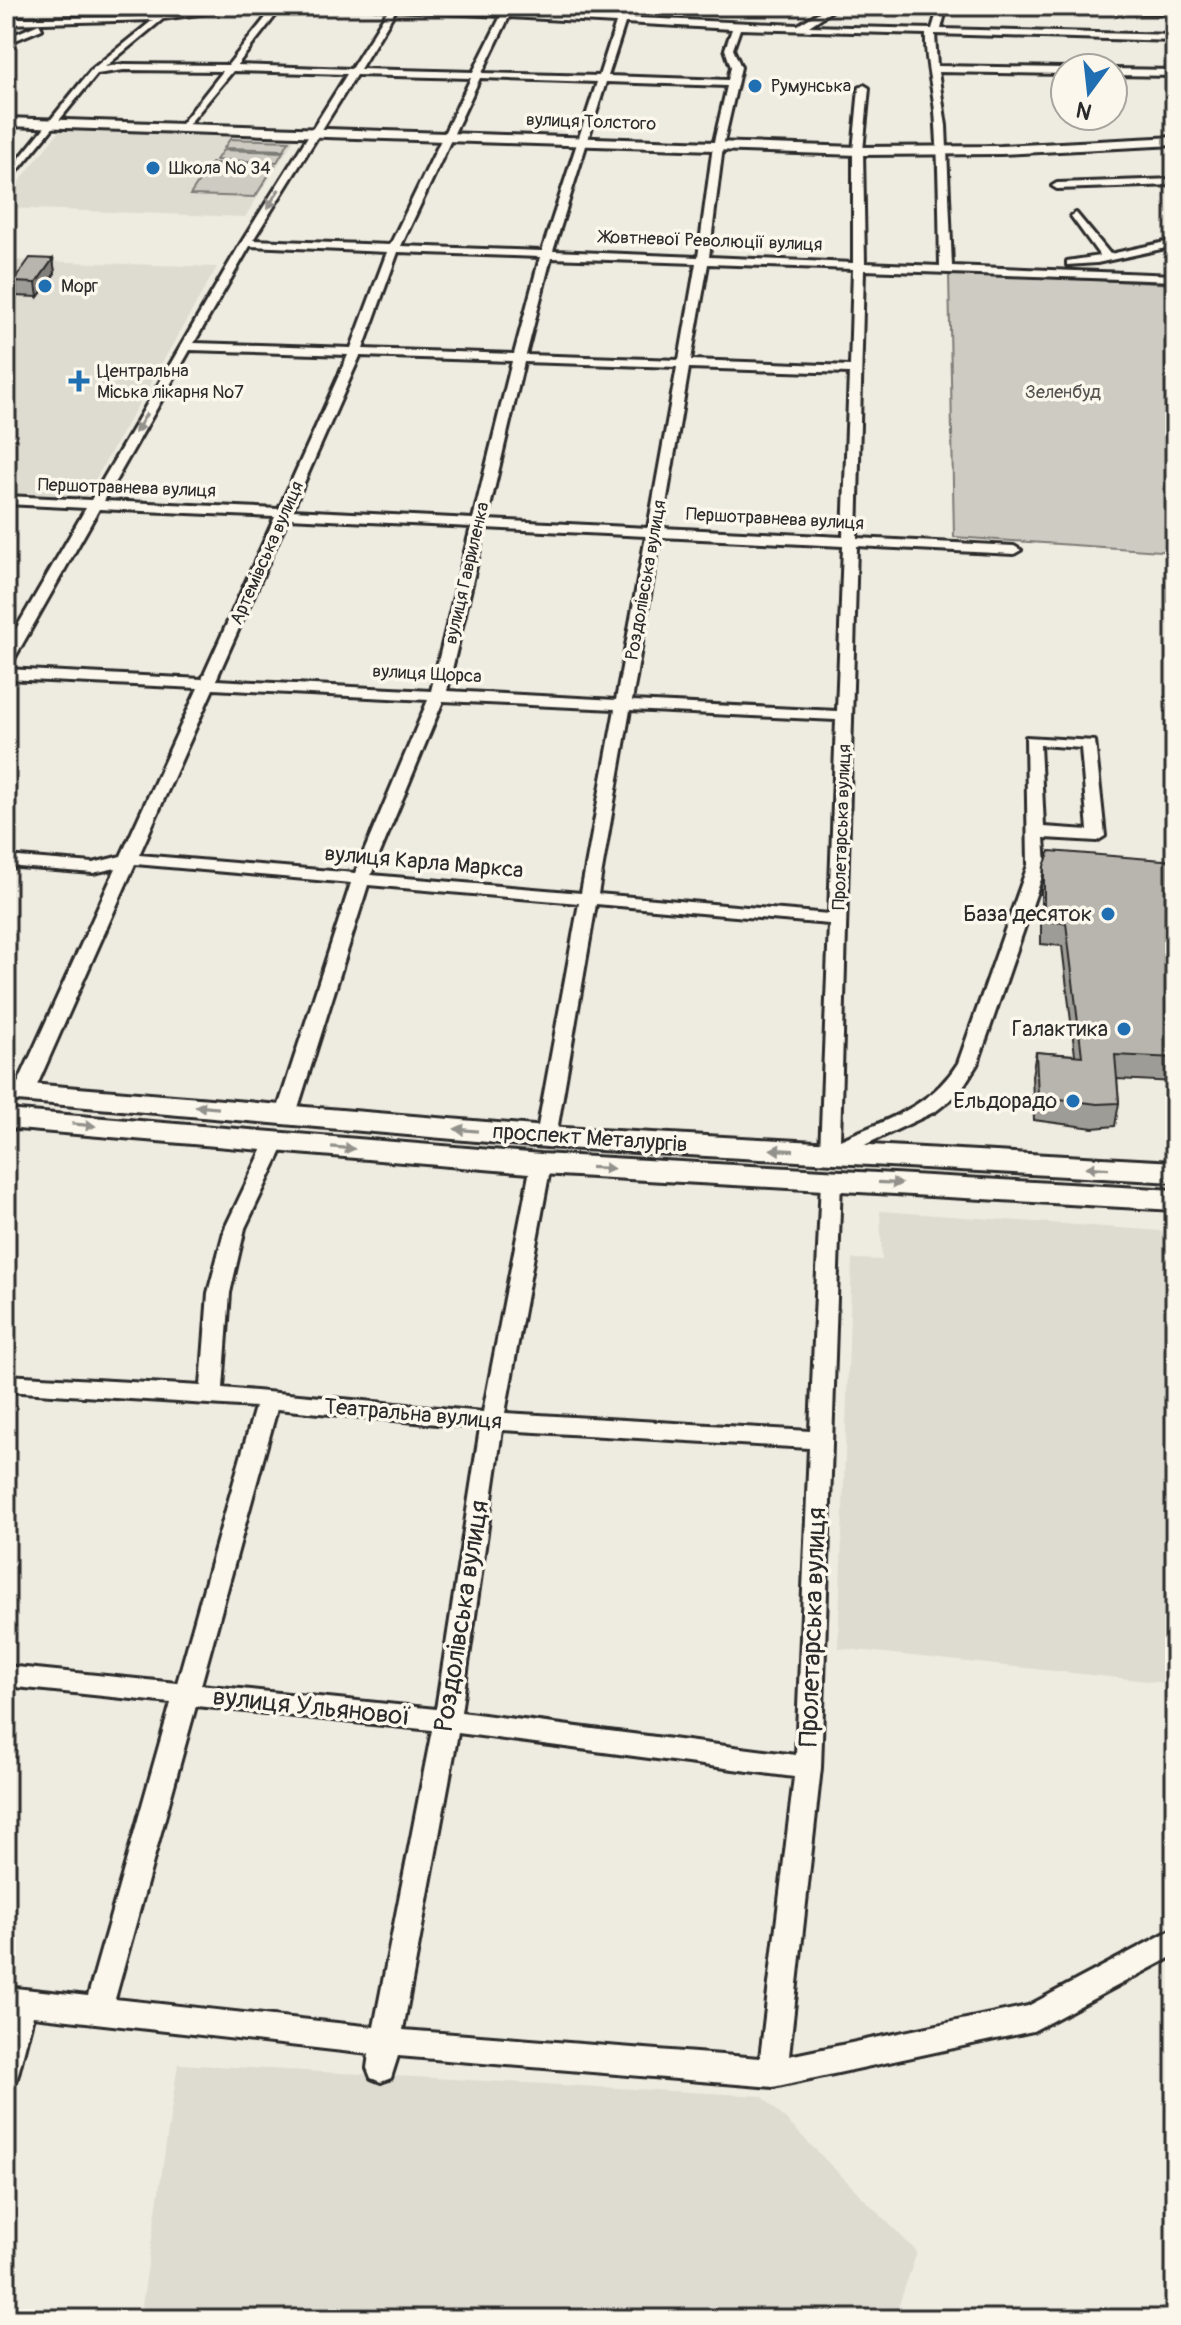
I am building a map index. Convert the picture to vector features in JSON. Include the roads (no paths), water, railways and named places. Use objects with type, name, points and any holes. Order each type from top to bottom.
[{"type":"street","points":[[6,41],[31,28],[159,19],[251,6]]},
{"type":"street","points":[[183,128],[279,6]]},
{"type":"street","points":[[371,6],[621,22],[1175,38]]},
{"type":"street","points":[[798,29],[835,6]]},
{"type":"street","points":[[6,659],[246,243],[394,7]]},
{"type":"street","points":[[930,33],[936,31],[943,7],[1175,10]]},
{"type":"street","name":"Артемівська вулиця","points":[[11,1111],[131,859],[285,512],[356,352],[394,248],[506,14]]},
{"type":"street","points":[[6,182],[94,72],[159,19]]},
{"type":"street","points":[[6,21],[77,23]]},
{"type":"street","name":"вулиця Гавриленка","points":[[211,1395],[219,1293],[232,1241],[281,1128],[361,879],[438,695],[547,253],[621,22]]},
{"type":"street","name":"Роздолівська вулиця","points":[[384,2055],[447,1721],[492,1421],[590,899],[703,258],[718,146],[734,83],[736,67],[729,49],[737,26]]},
{"type":"street","points":[[930,33],[930,69],[938,91],[943,152],[946,268]]},
{"type":"street","points":[[94,72],[124,67],[229,68],[734,83]]},
{"type":"street","points":[[930,69],[1049,71]]},
{"type":"street","points":[[1129,72],[1175,73]]},
{"type":"street","name":"Пролетарська вулиця","points":[[773,2073],[808,1768],[839,920],[859,264],[858,151],[864,88]]},
{"type":"street","name":"вулиця Толстого","points":[[6,122],[858,151],[943,152],[1175,141]]},
{"type":"street","points":[[1057,186],[1175,182]]},
{"type":"street","points":[[1076,216],[1107,257]]},
{"type":"street","name":"Жовтневої Революції вулиця","points":[[246,243],[1175,278]]},
{"type":"street","points":[[1004,271],[1107,257],[1175,243]]},
{"type":"street","points":[[185,346],[855,370]]},
{"type":"street","name":"Першотравнева вулиця","points":[[6,500],[1014,550]]},
{"type":"street","name":"вулиця Щорса","points":[[6,674],[845,716]]},
{"type":"street","points":[[830,1166],[929,1107],[952,1089],[968,1063],[1037,865],[1032,740],[1089,744],[1097,836],[1036,832]]},
{"type":"street","name":"вулиця Карла Маркса","points":[[6,861],[93,868],[131,859],[839,920]]},
{"type":"street","name":"проспект Металургів","points":[[11,1111],[281,1128],[543,1151],[830,1166],[1175,1172]]},
{"type":"street","name":"проспект Металургів","points":[[830,1166],[1175,1200]]},
{"type":"street","name":"Театральна вулиця","points":[[6,1383],[211,1395],[492,1421],[821,1440]]},
{"type":"street","points":[[98,2010],[268,1402]]},
{"type":"street","name":"вулиця Ульянової","points":[[6,1676],[447,1721],[808,1768]]},
{"type":"street","points":[[6,2072],[14,2001],[98,2010],[384,2055],[773,2073],[1033,2018],[1175,1941]]},
{"type":"place","name":"Румунська","points":[[755,86]]},
{"type":"place","name":"Школа № 34","points":[[153,168]]},
{"type":"place","name":"Морг","points":[[45,286]]},
{"type":"place","name":"Центральна Міська лікарня №7","points":[[79,381]]},
{"type":"place","name":"База десяток","points":[[1108,914]]},
{"type":"place","name":"Галактика","points":[[1124,1029]]},
{"type":"place","name":"Ельдорадо","points":[[1073,1101]]},
{"type":"park label","name":"Зеленбуд","points":[[1063,392]]}]
